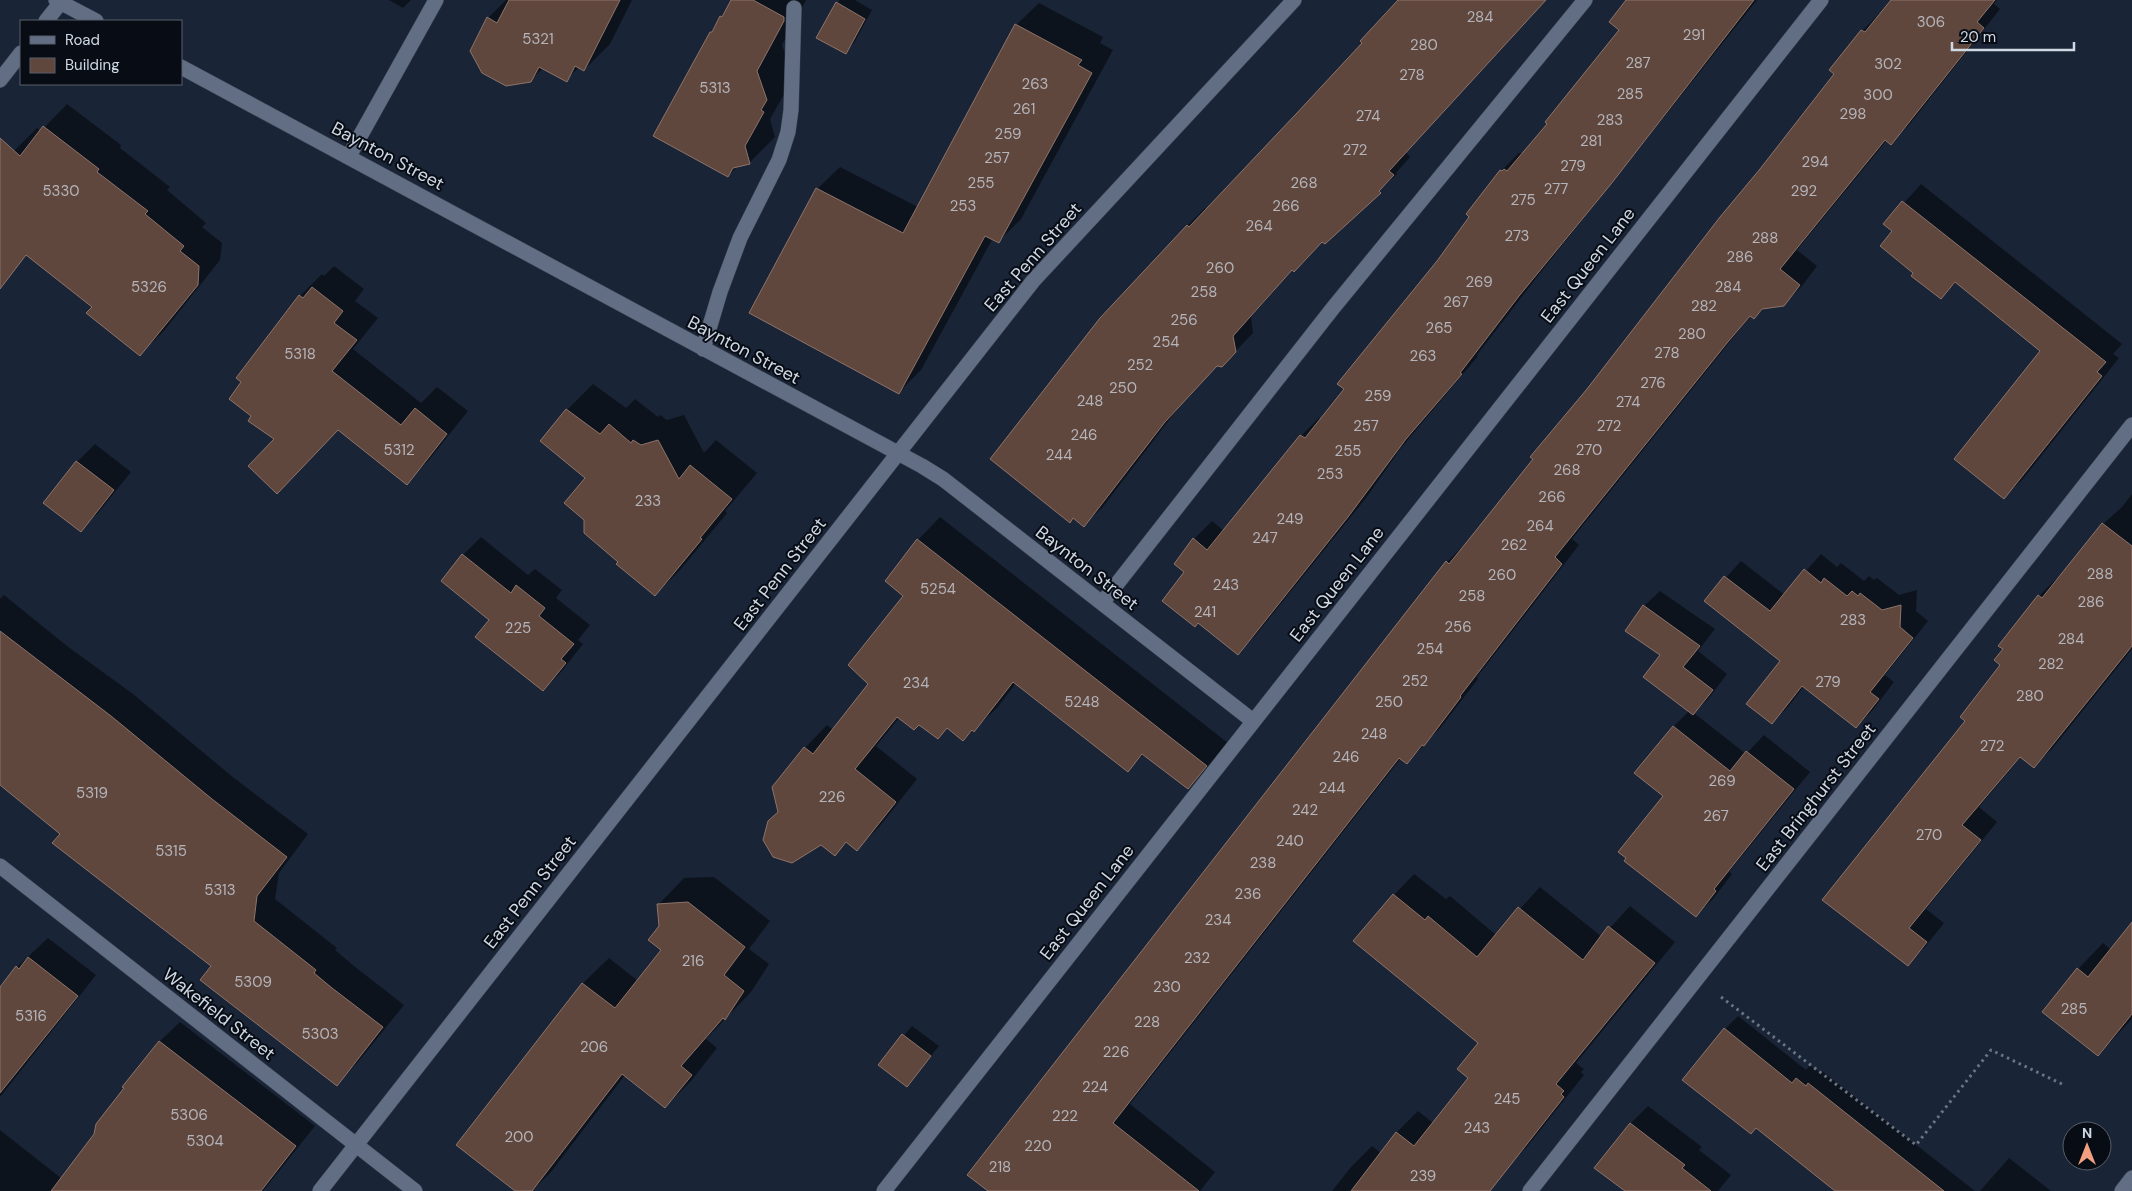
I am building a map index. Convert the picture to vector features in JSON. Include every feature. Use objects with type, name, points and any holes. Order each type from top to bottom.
[{"type":"street","points":[[349,156],[436,0]]},
{"type":"street","name":"East Penn Street","points":[[320,1191],[1033,281],[1294,0]]},
{"type":"street","points":[[1102,603],[1333,308],[1585,0]]},
{"type":"street","name":"East Queen Lane","points":[[884,1191],[1821,0]]},
{"type":"street","points":[[47,20],[59,1],[94,20]]},
{"type":"street","points":[[703,349],[720,292],[740,238],[780,160],[788,132],[791,110],[794,8]]},
{"type":"street","points":[[0,80],[20,54]]},
{"type":"street","name":"Baynton Street","points":[[182,68],[349,156],[874,442],[898,453],[943,480],[1253,721]]},
{"type":"street","name":"East Bringhurst Street","points":[[1530,1191],[2132,425]]},
{"type":"street","name":"Wakefield Street","points":[[0,866],[415,1191]]},
{"type":"street","points":[[2122,1191],[2132,1178]]},
{"type":"path","points":[[1697,979],[1916,1145],[1990,1050],[2064,1085]]},
{"type":"building","points":[[509,0],[620,0],[584,71],[575,66],[567,82],[539,67],[531,82],[506,86],[482,73],[470,51],[487,17],[497,23]]},
{"type":"building","points":[[731,0],[753,0],[784,17],[784,21],[757,71],[767,100],[761,110],[764,112],[745,146],[750,164],[733,168],[728,177],[653,136],[710,32],[712,32],[720,16],[722,17]]},
{"type":"building","points":[[1398,0],[1546,0],[1389,171],[1394,175],[1379,191],[1381,193],[1325,244],[1322,242],[1294,272],[1292,270],[1233,336],[1236,352],[1222,367],[1217,366],[1165,422],[1084,527],[1073,518],[1070,523],[990,459],[1100,318],[1187,225],[1189,227],[1296,114],[1362,43],[1360,41]]},
{"type":"building","points":[[1626,0],[1754,0],[1611,184],[1519,296],[1460,373],[1462,374],[1406,439],[1348,517],[1238,655],[1198,623],[1195,627],[1162,601],[1184,572],[1174,564],[1193,538],[1207,550],[1300,435],[1305,438],[1344,389],[1337,384],[1437,261],[1469,217],[1466,214],[1500,170],[1504,169],[1507,171],[1547,124],[1545,122],[1619,30],[1609,22]]},
{"type":"building","points":[[1891,0],[1995,0],[1977,22],[1984,28],[1891,145],[1885,140],[1780,269],[1800,285],[1784,306],[1762,309],[1754,319],[1750,316],[1727,343],[1555,557],[1562,564],[1460,696],[1424,746],[1422,745],[1407,764],[1399,758],[1113,1123],[1199,1191],[988,1191],[967,1175],[1446,561],[1449,564],[1474,533],[1533,459],[1530,457],[1587,389],[1720,217],[1760,169],[1834,74],[1829,70],[1861,30],[1865,32]]},
{"type":"building","points":[[836,2],[865,19],[846,54],[816,38]]},
{"type":"building","points":[[1015,24],[1082,60],[1078,65],[1092,73],[999,243],[985,236],[899,394],[749,313],[816,188],[903,233]]},
{"type":"building","points":[[43,126],[99,169],[97,172],[148,211],[145,214],[184,246],[180,251],[199,266],[198,285],[140,356],[86,313],[92,307],[26,255],[0,289],[0,138],[20,156]]},
{"type":"building","points":[[1902,201],[2106,362],[2097,372],[2102,376],[2004,499],[1954,459],[2040,351],[1955,282],[1941,299],[1911,276],[1913,273],[1880,246],[1892,231],[1883,224]]},
{"type":"building","points":[[312,287],[343,311],[334,323],[357,340],[332,371],[401,425],[415,408],[447,434],[407,485],[338,430],[277,494],[248,466],[274,439],[248,421],[251,416],[229,399],[241,382],[236,378],[299,295],[303,298]]},
{"type":"building","points":[[566,409],[600,434],[609,424],[631,443],[633,440],[641,445],[658,440],[679,479],[690,465],[732,499],[655,596],[616,564],[618,562],[584,533],[584,520],[564,503],[585,478],[540,441]]},
{"type":"building","points":[[76,461],[114,490],[81,532],[43,503]]},
{"type":"building","points":[[2102,523],[2132,546],[2132,646],[2034,768],[2020,757],[1962,825],[1981,840],[1909,928],[1927,942],[1908,966],[1822,900],[1965,721],[1960,717],[2000,665],[1994,660],[2003,649],[1998,646],[2038,595],[2042,598]]},
{"type":"building","points":[[917,539],[1207,766],[1188,789],[1142,754],[1128,772],[1013,682],[974,732],[972,730],[963,741],[947,728],[938,739],[919,725],[914,730],[897,717],[855,769],[896,802],[857,851],[846,842],[835,856],[821,845],[792,863],[773,857],[763,840],[768,821],[778,812],[772,787],[804,747],[813,754],[868,684],[848,665],[903,596],[885,581]]},
{"type":"building","points":[[462,554],[511,593],[516,585],[545,608],[539,616],[574,644],[561,659],[566,663],[543,691],[475,637],[489,620],[441,581]]},
{"type":"building","points":[[1804,569],[1821,583],[1824,578],[1847,596],[1852,591],[1858,596],[1860,593],[1882,610],[1901,605],[1900,627],[1913,638],[1870,692],[1879,699],[1856,728],[1802,686],[1772,724],[1746,704],[1780,661],[1704,601],[1724,576],[1770,611]]},
{"type":"building","points":[[1643,605],[1700,646],[1683,667],[1713,690],[1693,715],[1643,677],[1660,655],[1625,631]]},
{"type":"building","points":[[0,631],[111,716],[212,799],[287,857],[257,896],[254,921],[316,970],[314,973],[332,988],[383,1027],[337,1086],[200,980],[211,966],[52,843],[60,834],[0,785]]},
{"type":"building","points":[[1673,726],[1730,771],[1746,751],[1794,789],[1714,889],[1716,891],[1696,917],[1624,861],[1626,858],[1618,852],[1663,796],[1634,773]]},
{"type":"building","points":[[1393,894],[1425,920],[1428,916],[1477,957],[1518,907],[1583,960],[1608,926],[1655,963],[1556,1084],[1564,1091],[1561,1094],[1564,1097],[1490,1191],[1351,1191],[1396,1132],[1414,1146],[1468,1078],[1457,1069],[1478,1043],[1353,941]]},
{"type":"building","points":[[688,902],[745,947],[724,975],[744,991],[725,1020],[723,1018],[681,1066],[692,1075],[665,1108],[622,1074],[532,1191],[515,1191],[456,1145],[582,983],[615,1008],[661,950],[648,940],[659,926],[657,904]]},
{"type":"building","points":[[2132,922],[2132,1014],[2098,1056],[2042,1012],[2077,968],[2088,977]]},
{"type":"building","points":[[28,957],[78,996],[0,1093],[0,987],[16,966],[19,969]]},
{"type":"building","points":[[1724,1028],[1792,1083],[1796,1078],[1806,1086],[1808,1083],[1944,1191],[1835,1191],[1756,1128],[1751,1134],[1682,1080]]},
{"type":"building","points":[[902,1034],[931,1056],[907,1087],[878,1065]]},
{"type":"building","points":[[159,1041],[296,1146],[261,1191],[51,1191],[94,1134],[96,1124],[124,1088],[122,1087]]},
{"type":"building","points":[[1630,1123],[1685,1165],[1682,1168],[1711,1191],[1625,1191],[1594,1168]]}]
